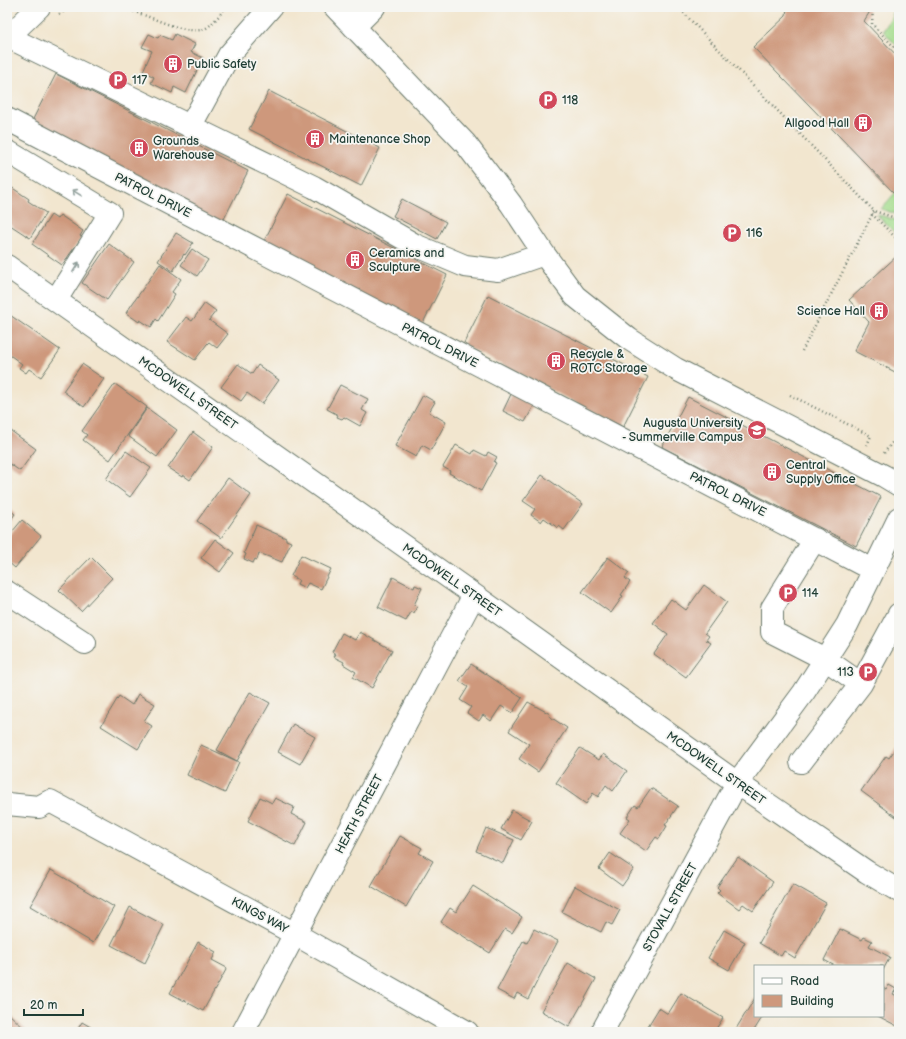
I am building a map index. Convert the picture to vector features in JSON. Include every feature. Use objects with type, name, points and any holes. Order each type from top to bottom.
[{"type":"street","points":[[190,127],[229,55],[271,7]]},
{"type":"street","points":[[335,7],[465,143],[511,204],[544,254],[575,296],[629,339],[676,368],[899,485]]},
{"type":"street","points":[[354,27],[374,7]]},
{"type":"street","points":[[7,38],[47,11]]},
{"type":"street","points":[[7,38],[314,187],[415,244],[465,266],[498,270],[544,254]]},
{"type":"street","name":"PATROL DRIVE","points":[[7,120],[873,570]]},
{"type":"street","points":[[7,151],[110,213],[56,300]]},
{"type":"street","name":"MCDOWELL STREET","points":[[7,266],[738,783],[867,872],[899,891]]},
{"type":"street","name":"STOVALL STREET","points":[[602,1032],[738,783],[804,692],[847,625],[899,518]]},
{"type":"street","points":[[815,539],[772,608],[772,632],[825,660],[861,684]]},
{"type":"street","points":[[7,592],[85,643]]},
{"type":"street","name":"HEATH STREET","points":[[242,1032],[474,595]]},
{"type":"street","points":[[801,762],[861,684],[899,614]]},
{"type":"street","name":"KINGS WAY","points":[[7,804],[39,808],[50,801],[295,934],[467,1032]]},
{"type":"path","points":[[47,11],[72,7]]},
{"type":"path","points":[[114,7],[138,12],[162,23],[190,30],[205,29],[226,7]]},
{"type":"path","points":[[678,7],[899,241]]},
{"type":"path","points":[[874,7],[872,24],[899,52]]},
{"type":"path","points":[[873,213],[899,218]]},
{"type":"path","points":[[802,351],[873,213]]},
{"type":"path","points":[[790,395],[871,436],[865,448]]},
{"type":"path","points":[[881,457],[899,434]]},
{"type":"green space","points":[[893,7],[899,7],[899,48],[883,31],[892,17]]},
{"type":"green space","points":[[896,192],[899,194],[899,215],[881,209]]},
{"type":"green space","points":[[876,214],[899,221],[899,237]]},
{"type":"building","name":"Allgood Hall","points":[[787,7],[869,7],[869,13],[864,21],[899,58],[899,189],[894,193],[753,47],[786,16]]},
{"type":"building","name":"Public Safety","points":[[149,34],[158,38],[160,35],[172,40],[175,34],[195,44],[191,52],[203,58],[186,93],[174,87],[172,93],[151,83],[154,77],[143,71],[152,51],[142,47]]},
{"type":"building","name":"Grounds Warehouse","points":[[56,74],[248,171],[222,223],[30,125]]},
{"type":"building","name":"Maintenance Shop","points":[[269,91],[380,148],[361,186],[249,129]]},
{"type":"building","points":[[7,186],[29,199],[28,201],[46,213],[30,238],[7,223]]},
{"type":"building","name":"Ceramics and Sculpture","points":[[288,194],[447,275],[421,327],[262,245]]},
{"type":"building","points":[[402,199],[446,222],[437,239],[393,216]]},
{"type":"building","points":[[51,215],[57,219],[60,215],[83,231],[80,236],[82,237],[62,265],[32,244]]},
{"type":"building","points":[[176,233],[193,243],[173,271],[158,261]]},
{"type":"building","points":[[109,244],[134,262],[107,300],[82,283]]},
{"type":"building","points":[[192,249],[208,260],[197,276],[181,265]]},
{"type":"building","name":"Science Hall","points":[[899,254],[899,374],[854,351],[869,322],[849,300]]},
{"type":"building","points":[[160,264],[181,279],[172,292],[175,294],[158,321],[156,319],[151,327],[140,320],[139,322],[126,313]]},
{"type":"building","name":"Recycle & ROTC Storage","points":[[488,295],[648,377],[623,427],[463,345]]},
{"type":"building","points":[[205,303],[216,311],[209,320],[228,334],[217,348],[209,342],[195,360],[167,342],[186,317],[192,321]]},
{"type":"building","points":[[7,313],[60,350],[41,377],[29,369],[26,373],[19,368],[22,364],[7,353]]},
{"type":"building","points":[[82,364],[104,379],[84,407],[63,391]]},
{"type":"building","points":[[238,364],[252,374],[258,365],[279,380],[262,404],[247,393],[241,401],[221,387]]},
{"type":"building","points":[[115,384],[147,407],[110,460],[83,440],[87,435],[82,431]]},
{"type":"building","points":[[340,385],[368,399],[362,410],[367,413],[360,426],[344,417],[342,419],[337,417],[338,415],[327,409]]},
{"type":"building","points":[[513,390],[536,402],[525,422],[503,411]]},
{"type":"building","points":[[423,395],[435,402],[429,412],[446,422],[431,450],[422,445],[416,457],[395,446]]},
{"type":"building","name":"Central Supply Office","points":[[688,397],[881,497],[856,546],[662,447]]},
{"type":"building","points":[[147,408],[177,430],[157,457],[128,436]]},
{"type":"building","points":[[7,428],[36,449],[20,471],[7,462]]},
{"type":"building","points":[[193,432],[213,447],[190,480],[168,468]]},
{"type":"building","points":[[456,445],[472,454],[474,450],[486,456],[488,452],[497,457],[494,462],[496,463],[481,491],[449,473],[450,471],[443,467]]},
{"type":"building","points":[[126,451],[151,468],[130,497],[106,479]]},
{"type":"building","points":[[542,475],[583,504],[564,530],[559,526],[558,528],[544,518],[541,522],[531,515],[535,509],[523,501]]},
{"type":"building","points":[[228,478],[251,495],[221,538],[197,521]]},
{"type":"building","points":[[7,508],[15,514],[7,525]]},
{"type":"building","points":[[22,520],[41,536],[15,568],[7,561],[7,538]]},
{"type":"building","points":[[256,525],[286,538],[286,540],[291,542],[282,562],[259,553],[257,560],[255,559],[253,563],[244,559],[246,554],[244,553]]},
{"type":"building","points":[[215,539],[234,553],[220,572],[201,558]]},
{"type":"building","points":[[301,555],[331,569],[321,589],[308,583],[305,588],[297,584],[299,580],[291,576]]},
{"type":"building","points":[[91,557],[112,578],[81,611],[59,590]]},
{"type":"building","points":[[608,557],[629,573],[625,578],[630,582],[621,595],[623,596],[611,613],[582,592]]},
{"type":"building","points":[[393,577],[414,588],[415,585],[422,588],[414,605],[417,606],[414,613],[411,612],[406,621],[378,607]]},
{"type":"building","points":[[704,585],[727,602],[705,633],[709,636],[706,640],[711,643],[686,677],[654,654],[668,634],[653,623],[671,599],[686,610]]},
{"type":"building","points":[[360,632],[392,650],[372,688],[353,677],[356,672],[343,664],[344,662],[334,657],[336,654],[332,652],[342,633],[355,640]]},
{"type":"building","points":[[471,664],[522,698],[512,713],[501,706],[491,721],[483,715],[479,721],[467,713],[471,707],[460,700],[468,687],[459,681]]},
{"type":"building","points":[[250,692],[270,703],[237,761],[217,750]]},
{"type":"building","points":[[138,694],[155,704],[144,721],[152,726],[138,749],[101,726],[119,696],[132,705]]},
{"type":"building","points":[[528,702],[550,714],[549,716],[567,728],[538,772],[519,759],[529,744],[509,731]]},
{"type":"building","points":[[293,724],[315,737],[300,764],[278,752]]},
{"type":"building","points":[[201,745],[239,762],[225,793],[187,775]]},
{"type":"building","points":[[898,745],[899,819],[861,791],[886,756],[889,758]]},
{"type":"building","points":[[580,748],[599,760],[603,754],[627,771],[613,791],[606,785],[598,797],[593,793],[586,804],[556,783]]},
{"type":"building","points":[[651,788],[678,806],[665,825],[667,826],[659,839],[656,837],[646,851],[620,833],[630,819],[627,817],[635,805],[638,807]]},
{"type":"building","points":[[260,797],[272,803],[275,798],[294,807],[291,814],[307,822],[295,846],[248,821]]},
{"type":"building","points":[[512,810],[532,821],[521,840],[501,829]]},
{"type":"building","points":[[486,828],[514,840],[503,863],[476,851]]},
{"type":"building","points":[[400,836],[422,848],[419,853],[433,861],[406,907],[371,886]]},
{"type":"building","points":[[610,853],[634,869],[622,886],[599,869]]},
{"type":"building","points":[[738,857],[773,882],[753,911],[743,904],[739,909],[717,893],[720,890],[717,887]]},
{"type":"building","points":[[51,870],[114,907],[93,943],[30,906]]},
{"type":"building","points":[[793,884],[826,903],[795,958],[784,951],[781,956],[759,943]]},
{"type":"building","points":[[473,886],[522,917],[512,933],[505,929],[490,953],[441,922],[450,908],[456,912]]},
{"type":"building","points":[[575,886],[620,910],[612,925],[606,922],[601,932],[562,912]]},
{"type":"building","points":[[130,907],[164,925],[145,963],[111,945]]},
{"type":"building","points":[[534,929],[558,941],[528,999],[517,993],[514,999],[497,990],[523,941],[527,943]]},
{"type":"building","points":[[840,929],[862,940],[864,937],[872,941],[869,946],[890,957],[884,968],[884,965],[833,965],[824,960]]},
{"type":"building","points":[[724,930],[745,942],[729,970],[708,958]]},
{"type":"building","points":[[198,942],[216,952],[212,960],[227,968],[203,1011],[170,993]]},
{"type":"building","points":[[568,963],[596,979],[569,1027],[541,1011]]},
{"type":"building","points":[[889,985],[896,989],[893,994],[899,997],[899,1027],[880,1017],[884,1017],[884,989],[886,990]]},
{"type":"building","points":[[681,993],[723,1018],[714,1032],[659,1032],[648,1026],[659,1008],[668,1014]]},
{"type":"building","points":[[754,1000],[754,1017],[762,1017],[753,1032],[734,1032]]},
{"type":"building","points":[[7,1012],[28,1032],[7,1032]]},
{"type":"building","points":[[82,1022],[99,1032],[76,1032]]},
{"type":"place","name":"Public Safety","points":[[173,64]]},
{"type":"place","name":"117","points":[[118,80]]},
{"type":"place","name":"118","points":[[548,100]]},
{"type":"place","name":"Allgood Hall","points":[[863,123]]},
{"type":"place","name":"Maintenance Shop","points":[[315,139]]},
{"type":"place","name":"Grounds Warehouse","points":[[139,148]]},
{"type":"place","name":"116","points":[[732,233]]},
{"type":"place","name":"Ceramics and Sculpture","points":[[355,260]]},
{"type":"place","name":"Science Hall","points":[[879,311]]},
{"type":"place","name":"Recycle & ROTC Storage","points":[[556,361]]},
{"type":"place","name":"Augusta University - Summerville Campus","points":[[757,430]]},
{"type":"place","name":"Central Supply Office","points":[[772,472]]},
{"type":"place","name":"114","points":[[788,593]]},
{"type":"place","name":"113","points":[[868,672]]}]
